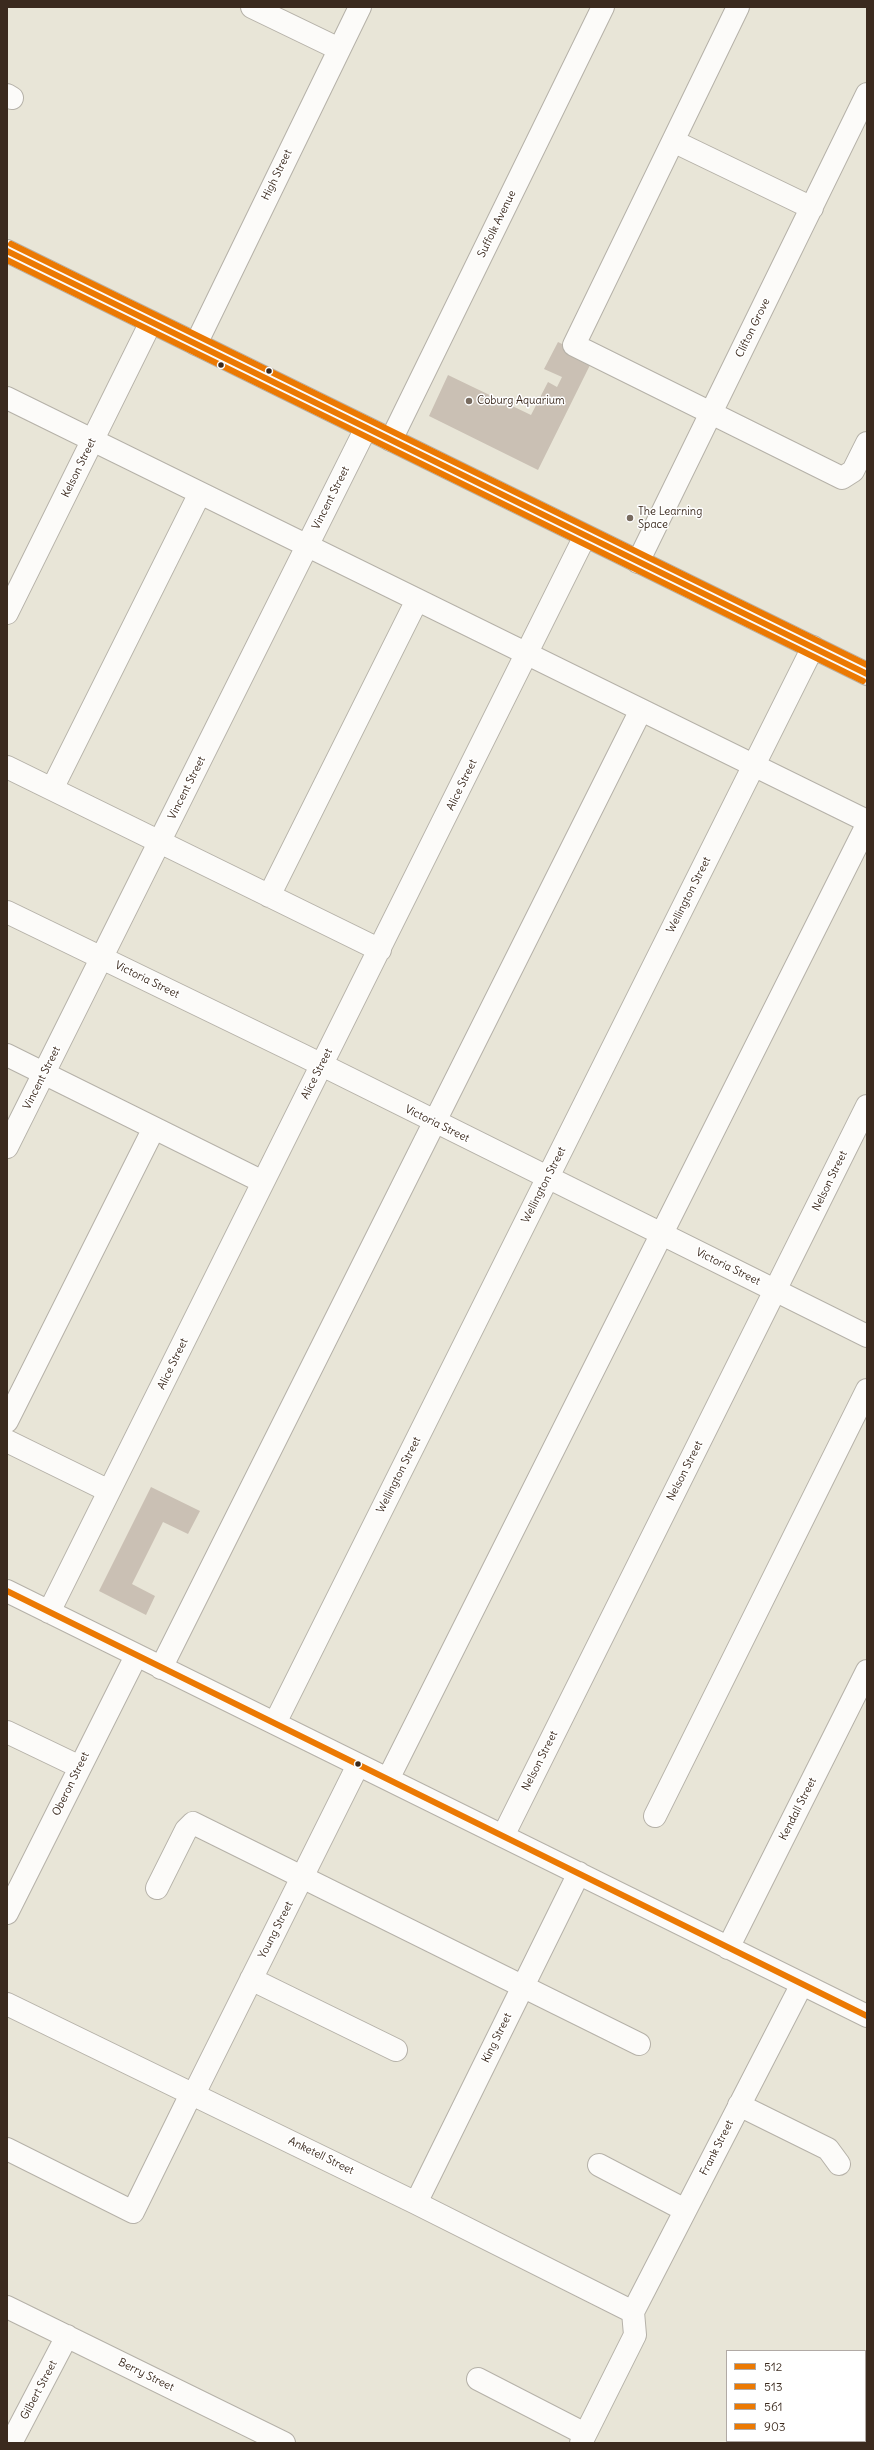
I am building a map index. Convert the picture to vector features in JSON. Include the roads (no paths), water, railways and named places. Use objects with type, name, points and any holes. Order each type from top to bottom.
[{"type":"main road","points":[[252,7],[339,49]]},
{"type":"main road","name":"High Street","points":[[196,344],[360,7]]},
{"type":"main road","name":"Suffolk Avenue","points":[[391,440],[603,7]]},
{"type":"main road","points":[[738,7],[574,345],[842,478],[860,474],[867,443]]},
{"type":"main road","name":"Clifton Grove","points":[[638,562],[867,94]]},
{"type":"main road","points":[[672,141],[812,208]]},
{"type":"main road","points":[[7,252],[867,674]]},
{"type":"main road","name":"Kelson Street","points":[[7,613],[151,322]]},
{"type":"main road","points":[[7,398],[867,821]]},
{"type":"main road","name":"Vincent Street","points":[[7,1147],[366,428]]},
{"type":"main road","points":[[52,789],[200,493]]},
{"type":"main road","name":"Alice Street","points":[[50,1612],[585,536]]},
{"type":"main road","points":[[269,896],[417,600]]},
{"type":"main road","name":"Wellington Street","points":[[275,1723],[813,647]]},
{"type":"main road","points":[[161,1668],[641,710]]},
{"type":"main road","points":[[7,767],[380,950]]},
{"type":"main road","points":[[388,1779],[867,825]]},
{"type":"main road","name":"Victoria Street","points":[[7,912],[322,1065],[435,1123],[867,1336]]},
{"type":"main road","points":[[7,1056],[263,1182]]},
{"type":"main road","name":"Nelson Street","points":[[503,1836],[867,1106]]},
{"type":"main road","points":[[7,1421],[154,1128]]},
{"type":"main road","points":[[655,1816],[867,1390]]},
{"type":"main road","points":[[7,1441],[109,1491]]},
{"type":"main road","points":[[7,1591],[867,2016]]},
{"type":"main road","name":"Oberon Street","points":[[7,1913],[136,1656]]},
{"type":"main road","name":"Kendall Street","points":[[728,1948],[867,1671]]},
{"type":"main road","points":[[7,1732],[80,1767]]},
{"type":"main road","name":"Young Street","points":[[7,2149],[133,2212],[303,1878],[358,1765]]},
{"type":"main road","points":[[157,1888],[186,1830],[193,1823],[303,1878],[410,1936],[523,1987],[639,2044]]},
{"type":"main road","name":"King Street","points":[[416,2203],[579,1874]]},
{"type":"main road","points":[[251,1980],[396,2050]]},
{"type":"main road","name":"Frank Street","points":[[633,2312],[802,1984]]},
{"type":"main road","name":"Anketell Street","points":[[7,2004],[416,2203],[633,2312]]},
{"type":"main road","points":[[739,2105],[828,2149],[838,2164]]},
{"type":"main road","points":[[599,2165],[685,2210]]},
{"type":"main road","name":"Berry Street","points":[[7,2307],[284,2443]]},
{"type":"main road","points":[[478,2379],[583,2439],[635,2335],[633,2312]]},
{"type":"main road","name":"Gilbert Street","points":[[11,2443],[67,2336]]},
{"type":"place","name":"Coburg Aquarium","points":[[469,401]]},
{"type":"place","name":"The Learning Space","points":[[630,518]]}]
